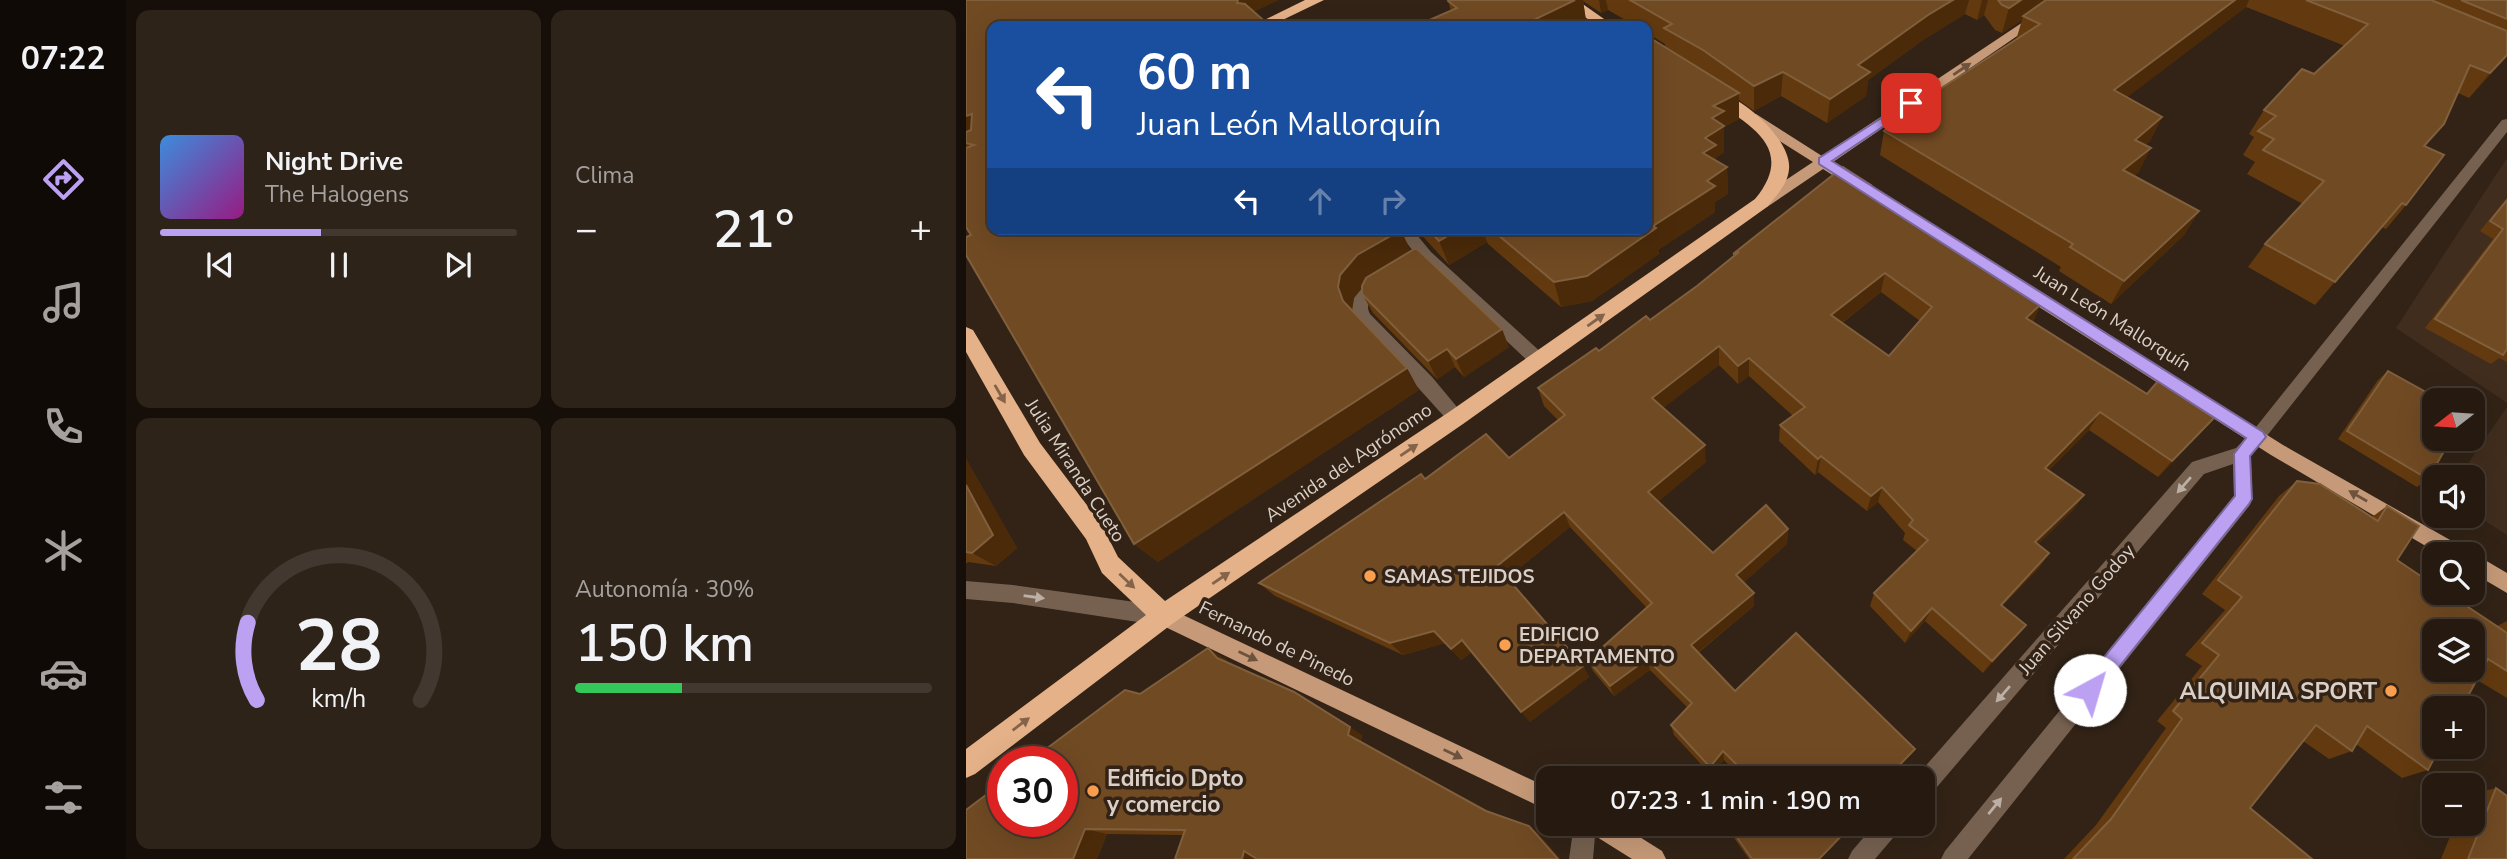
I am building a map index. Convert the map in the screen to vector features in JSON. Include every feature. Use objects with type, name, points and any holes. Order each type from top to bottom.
[{"type":"highway","points":[[1270,21],[1314,0]]},
{"type":"highway","points":[[1567,0],[1599,21]]},
{"type":"highway","points":[[1701,87],[1745,114],[1767,132],[1780,152],[1781,162],[1776,186],[1761,203]]},
{"type":"highway","name":"Avenida del Agrónomo","points":[[966,765],[1164,616],[1456,418],[1761,203]]},
{"type":"highway","name":"Julia Miranda Cueto","points":[[966,335],[1032,449],[1094,532],[1110,565],[1164,616]]},
{"type":"main road","points":[[1761,203],[2064,0]]},
{"type":"main road","name":"Juan León Mallorquín","points":[[1745,114],[1824,161],[2258,437],[2437,542]]},
{"type":"main road","points":[[2485,570],[2507,584]]},
{"type":"main road","name":"Fernando de Pinedo","points":[[1164,616],[1536,794]]},
{"type":"main road","points":[[1617,836],[1654,859]]},
{"type":"street","points":[[1953,859],[2243,499],[2242,454],[2507,123]]},
{"type":"street","points":[[1408,235],[1426,256],[1538,360]]},
{"type":"street","points":[[1426,256],[1368,291],[1361,299],[1359,308],[1364,318],[1426,382],[1456,418]]},
{"type":"street","name":"Juan Silvano Godoy","points":[[1935,772],[2198,467],[2242,454]]},
{"type":"street","name":"Fernando de Pinedo","points":[[966,590],[1013,594],[1164,616]]},
{"type":"street","points":[[1581,859],[1584,836]]},
{"type":"street","points":[[1860,859],[1880,836]]},
{"type":"shaded area","points":[[2507,158],[2507,403],[2396,328]]},
{"type":"shaded area","points":[[2507,407],[2507,535],[2485,521],[2485,465],[2467,465],[2476,452],[2485,452],[2485,439]]},
{"type":"building","points":[[966,0],[1238,0],[1237,3],[1245,4],[1264,21],[987,21],[987,235],[1392,235],[1357,255],[1340,275],[1338,287],[1343,301],[1407,368],[1134,544],[966,255],[966,237],[971,235],[966,227],[966,148],[974,145],[966,143],[966,132],[971,130],[972,114],[966,116]]},
{"type":"building","points":[[1575,0],[1531,21],[1427,21],[1457,8],[1448,1]]},
{"type":"building","points":[[1630,0],[1953,0],[1858,65],[1870,72],[1830,99],[1783,72],[1754,86],[1703,50],[1664,28],[1672,24]]},
{"type":"building","points":[[1998,0],[2021,0],[2009,8]]},
{"type":"building","points":[[2046,0],[2235,0],[2114,90],[2162,117],[2135,140],[2151,148],[2123,170],[2199,211],[2124,281],[2070,247],[2073,244],[1884,131],[1923,100],[2040,24],[2023,16]]},
{"type":"building","points":[[2306,0],[2431,0],[2507,31],[2507,55],[2490,73],[2470,65],[2444,124],[2424,146],[2444,155],[2406,205],[2402,203],[2335,282],[2265,244],[2324,181],[2263,150],[2274,139],[2258,131],[2276,116],[2264,110],[2302,69],[2314,74],[2368,24]]},
{"type":"building","points":[[2461,0],[2507,0],[2507,19]]},
{"type":"building","points":[[1652,39],[1739,93],[1713,106],[1724,111],[1712,118],[1724,126],[1705,138],[1716,145],[1703,153],[1727,167],[1707,181],[1715,186],[1653,226],[1656,228],[1652,231]]},
{"type":"building","points":[[1843,167],[1871,185],[1868,190],[1898,210],[1895,212],[2040,305],[2026,318],[2147,394],[2158,381],[2214,418],[2172,461],[2100,412],[2045,468],[2084,495],[2035,542],[2049,553],[2001,605],[2026,625],[1992,661],[1932,608],[1911,631],[1874,593],[1928,540],[1909,525],[1913,520],[1882,487],[1871,496],[1821,456],[1818,459],[1780,425],[1805,407],[1749,358],[1738,366],[1719,346],[1652,398],[1705,445],[1648,492],[1713,553],[1766,505],[1788,529],[1736,575],[1754,593],[1691,645],[1735,691],[1796,633],[1915,749],[1899,766],[1738,766],[1723,751],[1709,766],[1671,725],[1692,703],[1647,659],[1610,686],[1588,660],[1652,603],[1564,512],[1497,566],[1583,666],[1521,712],[1462,640],[1451,649],[1434,631],[1390,643],[1259,583],[1421,474],[1425,479],[1486,434],[1509,458],[1565,415],[1538,388],[1596,348],[1599,351],[1646,316],[1650,320],[1739,252],[1733,254]],"holes":[[[1885,273],[1932,307],[1889,356],[1831,315]]]},
{"type":"building","points":[[2507,200],[2507,349],[2503,355],[2435,319],[2503,229],[2490,221]]},
{"type":"building","points":[[1434,235],[1449,235],[1439,241]]},
{"type":"building","points":[[1498,235],[1646,235],[1587,276],[1554,282]]},
{"type":"building","points":[[1416,248],[1502,329],[1456,359],[1447,349],[1428,361],[1362,294],[1366,278]]},
{"type":"building","points":[[2388,371],[2422,390],[2422,452],[2444,452],[2436,465],[2422,465],[2422,475],[2347,431]]},
{"type":"building","points":[[2297,481],[2320,484],[2378,521],[2387,506],[2419,526],[2397,560],[2422,577],[2422,605],[2465,605],[2507,633],[2507,671],[2488,659],[2485,665],[2485,619],[2422,619],[2422,682],[2476,682],[2468,696],[2422,696],[2422,759],[2434,759],[2428,770],[2367,726],[2352,751],[2316,725],[2250,808],[2312,859],[2073,859],[2111,819],[2182,719],[2173,711],[2219,655],[2202,643],[2242,597],[2218,580]]},
{"type":"building","points":[[966,485],[993,535],[972,553],[966,552]]},
{"type":"building","points":[[1208,648],[1217,658],[1294,692],[1350,727],[1348,735],[1486,811],[1529,826],[1558,859],[1257,859],[1244,851],[1242,859],[1175,859],[1185,830],[1085,829],[1073,859],[966,859],[966,810],[987,794],[987,837],[1078,837],[1078,746],[1050,746],[1125,690],[1140,694]]},
{"type":"building","points":[[2496,788],[2507,796],[2507,859],[2468,859],[2477,836],[2485,836],[2485,816]]},
{"type":"building","points":[[1736,836],[1841,836],[1819,859],[1752,859]]},
{"type":"place","name":"SAMAS TEJIDOS","points":[[1370,576]]},
{"type":"place","name":"EDIFICIO DEPARTAMENTO","points":[[1505,645]]},
{"type":"place","name":"ALQUIMIA SPORT","points":[[2391,691]]},
{"type":"place","name":"Edificio Dpto y comercio","points":[[1093,791]]},
{"type":"route","points":[[1911,103],[1824,161],[2258,437],[2242,454],[2243,499],[2090,690]]}]
